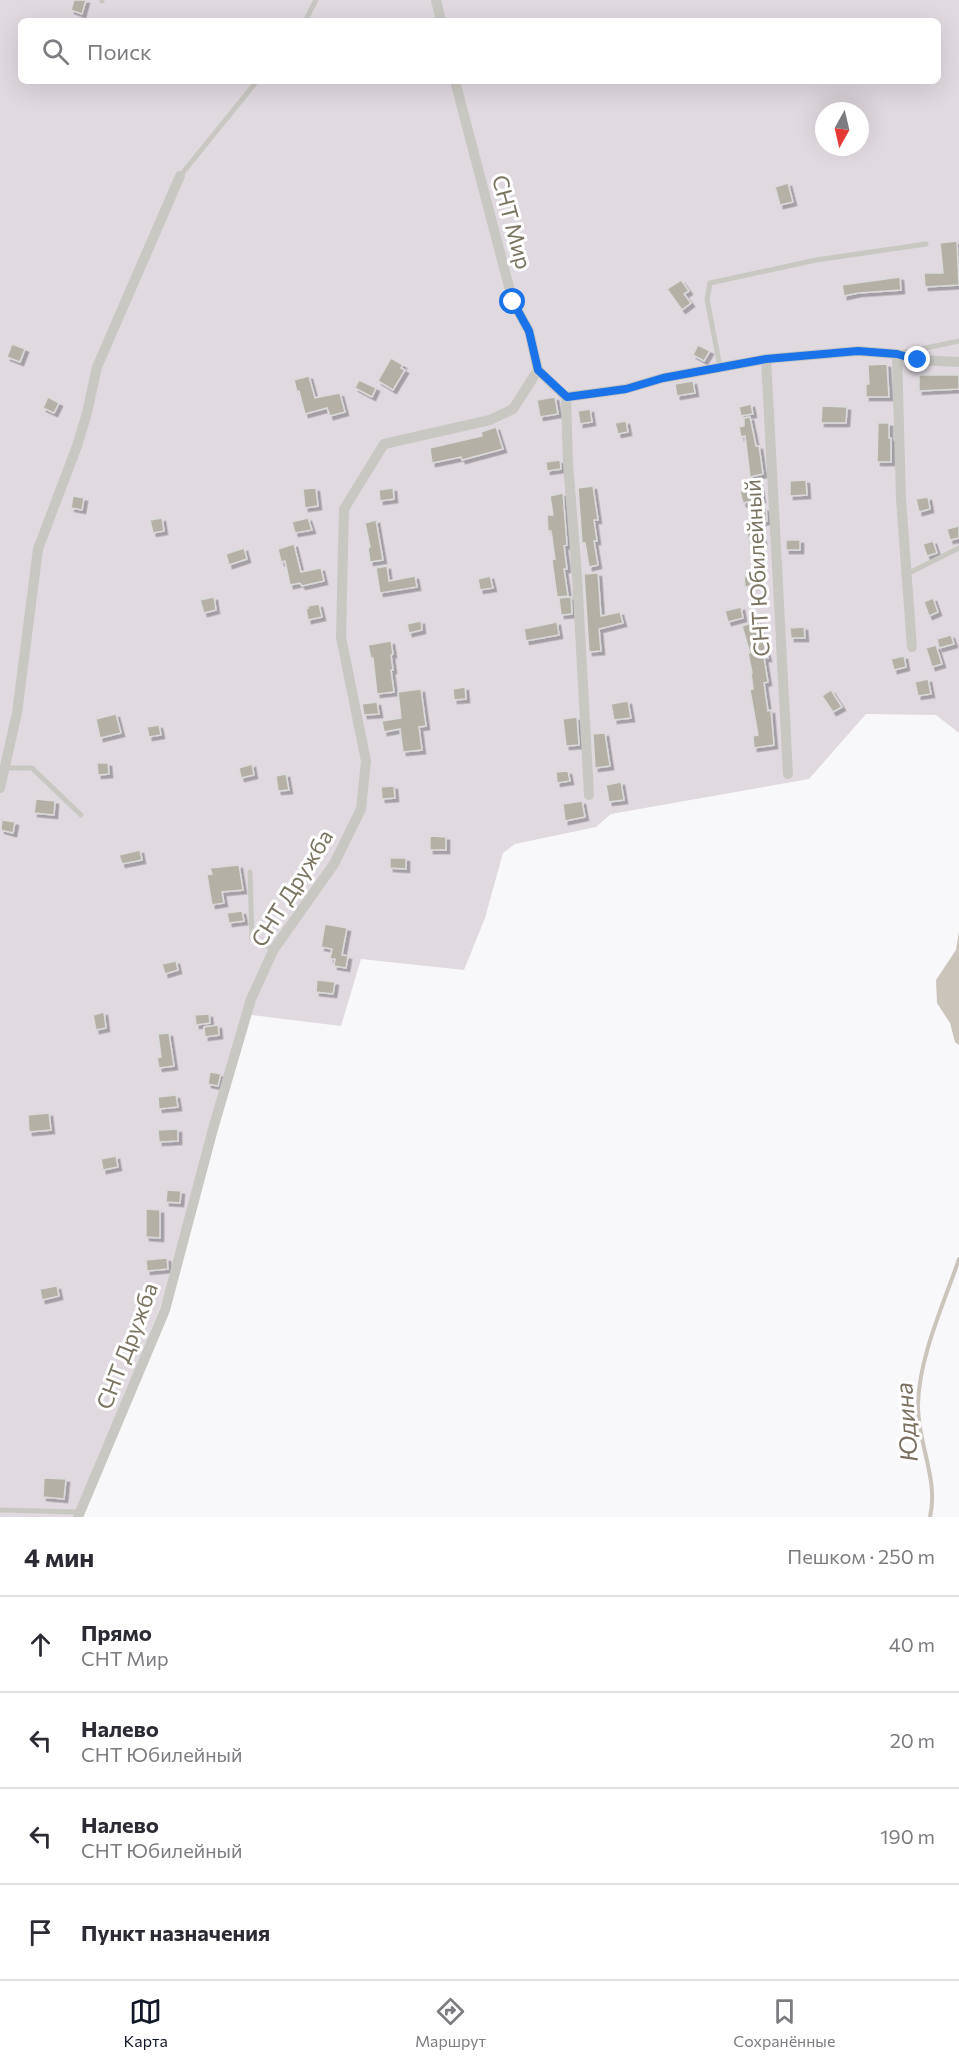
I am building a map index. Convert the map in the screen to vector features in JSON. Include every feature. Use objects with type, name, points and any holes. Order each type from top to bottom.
[{"type":"street","points":[[436,0],[440,18]]},
{"type":"street","name":"СНТ Мир","points":[[456,84],[513,302],[529,331],[538,370]]},
{"type":"street","points":[[0,788],[17,713],[38,549],[77,446],[97,367],[180,176]]},
{"type":"street","points":[[567,397],[626,389],[663,378],[766,359],[858,351],[897,354],[918,360],[959,362]]},
{"type":"street","points":[[897,354],[901,499],[912,647]]},
{"type":"street","name":"СНТ Юбилейный","points":[[766,359],[788,774]]},
{"type":"street","points":[[538,370],[567,397],[567,463],[577,576],[589,795]]},
{"type":"street","name":"СНТ Дружба","points":[[80,1514],[165,1310],[213,1129],[251,999],[274,949],[334,864],[361,809],[366,761],[341,637],[344,509],[384,444],[490,420],[513,409],[538,370]]},
{"type":"lane","points":[[307,18],[316,0]]},
{"type":"lane","points":[[180,176],[255,84]]},
{"type":"lane","points":[[720,367],[706,299],[710,283],[816,260],[926,244]]},
{"type":"lane","points":[[897,354],[959,341]]},
{"type":"lane","points":[[907,574],[959,548]]},
{"type":"lane","points":[[4,768],[32,768],[81,814]]},
{"type":"lane","points":[[250,872],[252,939],[274,949]]},
{"type":"lane","points":[[0,1510],[80,1514]]},
{"type":"shaded area","points":[[0,0],[959,0],[959,733],[936,715],[866,714],[809,779],[611,814],[596,827],[515,844],[503,853],[485,918],[464,970],[361,959],[341,1026],[243,1014],[160,1308],[75,1517],[0,1517]]},
{"type":"shaded area","points":[[959,931],[959,1045],[955,1042],[950,1023],[937,1003],[936,980],[956,950]]},
{"type":"building","points":[[74,0],[86,0],[82,14],[71,10]]},
{"type":"building","points":[[788,183],[793,202],[780,205],[775,187]]},
{"type":"building","points":[[957,241],[959,285],[925,287],[924,273],[943,273],[940,243]]},
{"type":"building","points":[[900,277],[901,290],[844,296],[842,285]]},
{"type":"building","points":[[681,280],[689,291],[684,294],[691,303],[682,310],[667,289]]},
{"type":"building","points":[[12,344],[25,349],[20,362],[7,357]]},
{"type":"building","points":[[698,345],[710,351],[704,361],[693,355]]},
{"type":"building","points":[[391,358],[403,365],[401,368],[405,370],[393,390],[378,381]]},
{"type":"building","points":[[887,364],[889,397],[866,397],[866,384],[869,384],[868,365]]},
{"type":"building","points":[[919,375],[959,375],[959,389],[919,391]]},
{"type":"building","points":[[309,376],[315,398],[340,393],[345,412],[330,416],[327,408],[305,414],[294,380]]},
{"type":"building","points":[[359,380],[376,388],[372,397],[355,388]]},
{"type":"building","points":[[693,381],[695,393],[677,396],[675,384]]},
{"type":"building","points":[[48,397],[59,403],[54,413],[43,408]]},
{"type":"building","points":[[555,397],[558,414],[540,417],[537,400]]},
{"type":"building","points":[[751,404],[753,414],[741,416],[739,407]]},
{"type":"building","points":[[822,406],[847,407],[846,423],[821,423]]},
{"type":"building","points":[[590,409],[592,422],[580,424],[578,411]]},
{"type":"building","points":[[750,417],[756,446],[759,446],[763,474],[750,477],[745,436],[741,437],[739,427],[744,426],[744,418]]},
{"type":"building","points":[[626,421],[628,432],[618,434],[615,423]]},
{"type":"building","points":[[878,423],[889,423],[891,462],[877,462]]},
{"type":"building","points":[[496,427],[503,449],[462,460],[461,457],[432,463],[430,448],[482,436],[481,432]]},
{"type":"building","points":[[560,460],[561,469],[547,471],[546,462]]},
{"type":"building","points":[[806,480],[807,495],[790,496],[790,481]]},
{"type":"building","points":[[759,482],[762,499],[743,503],[740,491],[747,489],[746,485]]},
{"type":"building","points":[[593,486],[598,520],[594,520],[597,541],[594,541],[598,565],[589,567],[585,543],[582,543],[578,488]]},
{"type":"building","points":[[316,488],[318,506],[305,508],[303,489]]},
{"type":"building","points":[[393,488],[394,499],[380,501],[379,490]]},
{"type":"building","points":[[563,493],[567,545],[564,546],[567,569],[564,569],[568,596],[557,597],[552,560],[555,559],[551,531],[548,531],[547,515],[553,515],[550,496]]},
{"type":"building","points":[[73,496],[84,498],[82,510],[71,508]]},
{"type":"building","points":[[928,497],[930,509],[919,512],[916,499]]},
{"type":"building","points":[[766,508],[767,521],[756,522],[756,509]]},
{"type":"building","points":[[162,518],[164,531],[153,533],[150,520]]},
{"type":"building","points":[[308,518],[312,530],[295,533],[292,522]]},
{"type":"building","points":[[376,520],[383,560],[370,562],[368,548],[370,547],[365,523]]},
{"type":"building","points":[[959,526],[959,538],[950,540],[947,529]]},
{"type":"building","points":[[761,531],[763,541],[749,543],[747,532]]},
{"type":"building","points":[[786,540],[800,540],[800,550],[786,550]]},
{"type":"building","points":[[933,541],[937,553],[927,556],[923,544]]},
{"type":"building","points":[[294,544],[301,572],[321,568],[324,581],[302,586],[300,583],[290,585],[285,561],[281,562],[278,549]]},
{"type":"building","points":[[244,548],[247,559],[229,565],[226,554]]},
{"type":"building","points":[[387,566],[389,581],[415,576],[417,587],[380,593],[376,568]]},
{"type":"building","points":[[598,573],[601,616],[620,612],[623,623],[599,629],[601,651],[589,652],[584,574]]},
{"type":"building","points":[[757,575],[758,585],[745,587],[744,577]]},
{"type":"building","points":[[490,576],[493,588],[480,590],[478,579]]},
{"type":"building","points":[[214,597],[216,610],[204,613],[200,600]]},
{"type":"building","points":[[571,597],[572,614],[561,615],[559,598]]},
{"type":"building","points":[[933,598],[938,612],[929,616],[924,602]]},
{"type":"building","points":[[319,604],[322,617],[308,620],[306,609],[308,606]]},
{"type":"building","points":[[741,607],[743,618],[728,622],[725,611]]},
{"type":"building","points":[[421,621],[422,630],[409,633],[407,624]]},
{"type":"building","points":[[758,621],[768,658],[764,658],[768,682],[764,683],[768,711],[771,710],[774,745],[754,748],[753,736],[758,735],[750,690],[753,689],[752,673],[748,653],[750,653],[742,626]]},
{"type":"building","points":[[557,622],[559,635],[526,641],[524,629]]},
{"type":"building","points":[[804,627],[805,638],[791,638],[790,628]]},
{"type":"building","points":[[951,635],[954,644],[939,648],[937,639]]},
{"type":"building","points":[[391,641],[394,692],[377,694],[373,658],[371,658],[368,645]]},
{"type":"building","points":[[936,645],[942,664],[932,667],[926,648]]},
{"type":"building","points":[[904,656],[906,667],[894,670],[891,659]]},
{"type":"building","points":[[928,679],[931,694],[918,696],[915,682]]},
{"type":"building","points":[[465,687],[466,699],[454,700],[453,689]]},
{"type":"building","points":[[421,689],[426,726],[419,727],[422,750],[403,752],[400,729],[384,732],[382,721],[401,718],[398,692]]},
{"type":"building","points":[[831,690],[842,707],[833,712],[822,696]]},
{"type":"building","points":[[628,701],[631,718],[614,720],[611,704]]},
{"type":"building","points":[[377,702],[379,714],[364,715],[362,704]]},
{"type":"building","points":[[116,714],[121,733],[100,738],[96,719]]},
{"type":"building","points":[[577,717],[579,745],[566,746],[563,719]]},
{"type":"building","points":[[159,725],[161,735],[149,737],[147,727]]},
{"type":"building","points":[[605,733],[610,766],[595,768],[593,734]]},
{"type":"building","points":[[97,763],[108,763],[109,774],[98,775]]},
{"type":"building","points":[[252,764],[254,775],[241,778],[239,768]]},
{"type":"building","points":[[568,771],[570,781],[557,783],[556,772]]},
{"type":"building","points":[[286,774],[289,790],[278,791],[276,776]]},
{"type":"building","points":[[621,782],[624,800],[609,802],[606,785]]},
{"type":"building","points":[[394,786],[395,798],[382,799],[381,787]]},
{"type":"building","points":[[36,799],[55,801],[54,815],[34,813]]},
{"type":"building","points":[[582,801],[585,817],[565,821],[563,804]]},
{"type":"building","points":[[2,820],[15,822],[13,833],[1,830]]},
{"type":"building","points":[[430,836],[446,837],[446,850],[430,850]]},
{"type":"building","points":[[140,850],[142,860],[122,864],[119,855]]},
{"type":"building","points":[[390,858],[406,858],[406,869],[390,868]]},
{"type":"building","points":[[239,865],[243,890],[222,892],[224,903],[212,905],[207,875],[212,874],[210,868]]},
{"type":"building","points":[[242,911],[244,921],[229,923],[227,913]]},
{"type":"building","points":[[325,924],[347,928],[342,955],[348,956],[346,968],[334,966],[335,959],[330,959],[332,949],[321,947]]},
{"type":"building","points":[[176,961],[178,970],[165,974],[162,964]]},
{"type":"building","points":[[317,980],[335,982],[333,994],[316,992]]},
{"type":"building","points":[[104,1012],[106,1028],[96,1030],[93,1015]]},
{"type":"building","points":[[209,1014],[210,1023],[196,1025],[195,1015]]},
{"type":"building","points":[[218,1025],[219,1035],[205,1037],[204,1027]]},
{"type":"building","points":[[169,1033],[174,1066],[159,1068],[157,1058],[161,1057],[158,1034]]},
{"type":"building","points":[[210,1072],[221,1074],[218,1086],[208,1084]]},
{"type":"building","points":[[176,1095],[178,1107],[159,1109],[158,1097]]},
{"type":"building","points":[[49,1113],[51,1130],[29,1132],[28,1115]]},
{"type":"building","points":[[178,1129],[178,1141],[159,1142],[158,1130]]},
{"type":"building","points":[[116,1156],[118,1167],[103,1170],[101,1159]]},
{"type":"building","points":[[167,1190],[181,1191],[180,1203],[166,1202]]},
{"type":"building","points":[[146,1209],[160,1210],[160,1238],[146,1237]]},
{"type":"building","points":[[167,1258],[168,1269],[147,1271],[146,1260]]},
{"type":"building","points":[[57,1286],[59,1296],[42,1300],[40,1289]]},
{"type":"building","points":[[44,1478],[66,1479],[64,1499],[43,1497]]},
{"type":"waterway","name":"Юдина","points":[[930,1517],[932,1489],[919,1418],[919,1386],[927,1349],[959,1259]]},
{"type":"route","points":[[513,302],[529,331],[538,370],[567,397],[626,389],[663,378],[766,359],[873,351],[918,360]]}]
